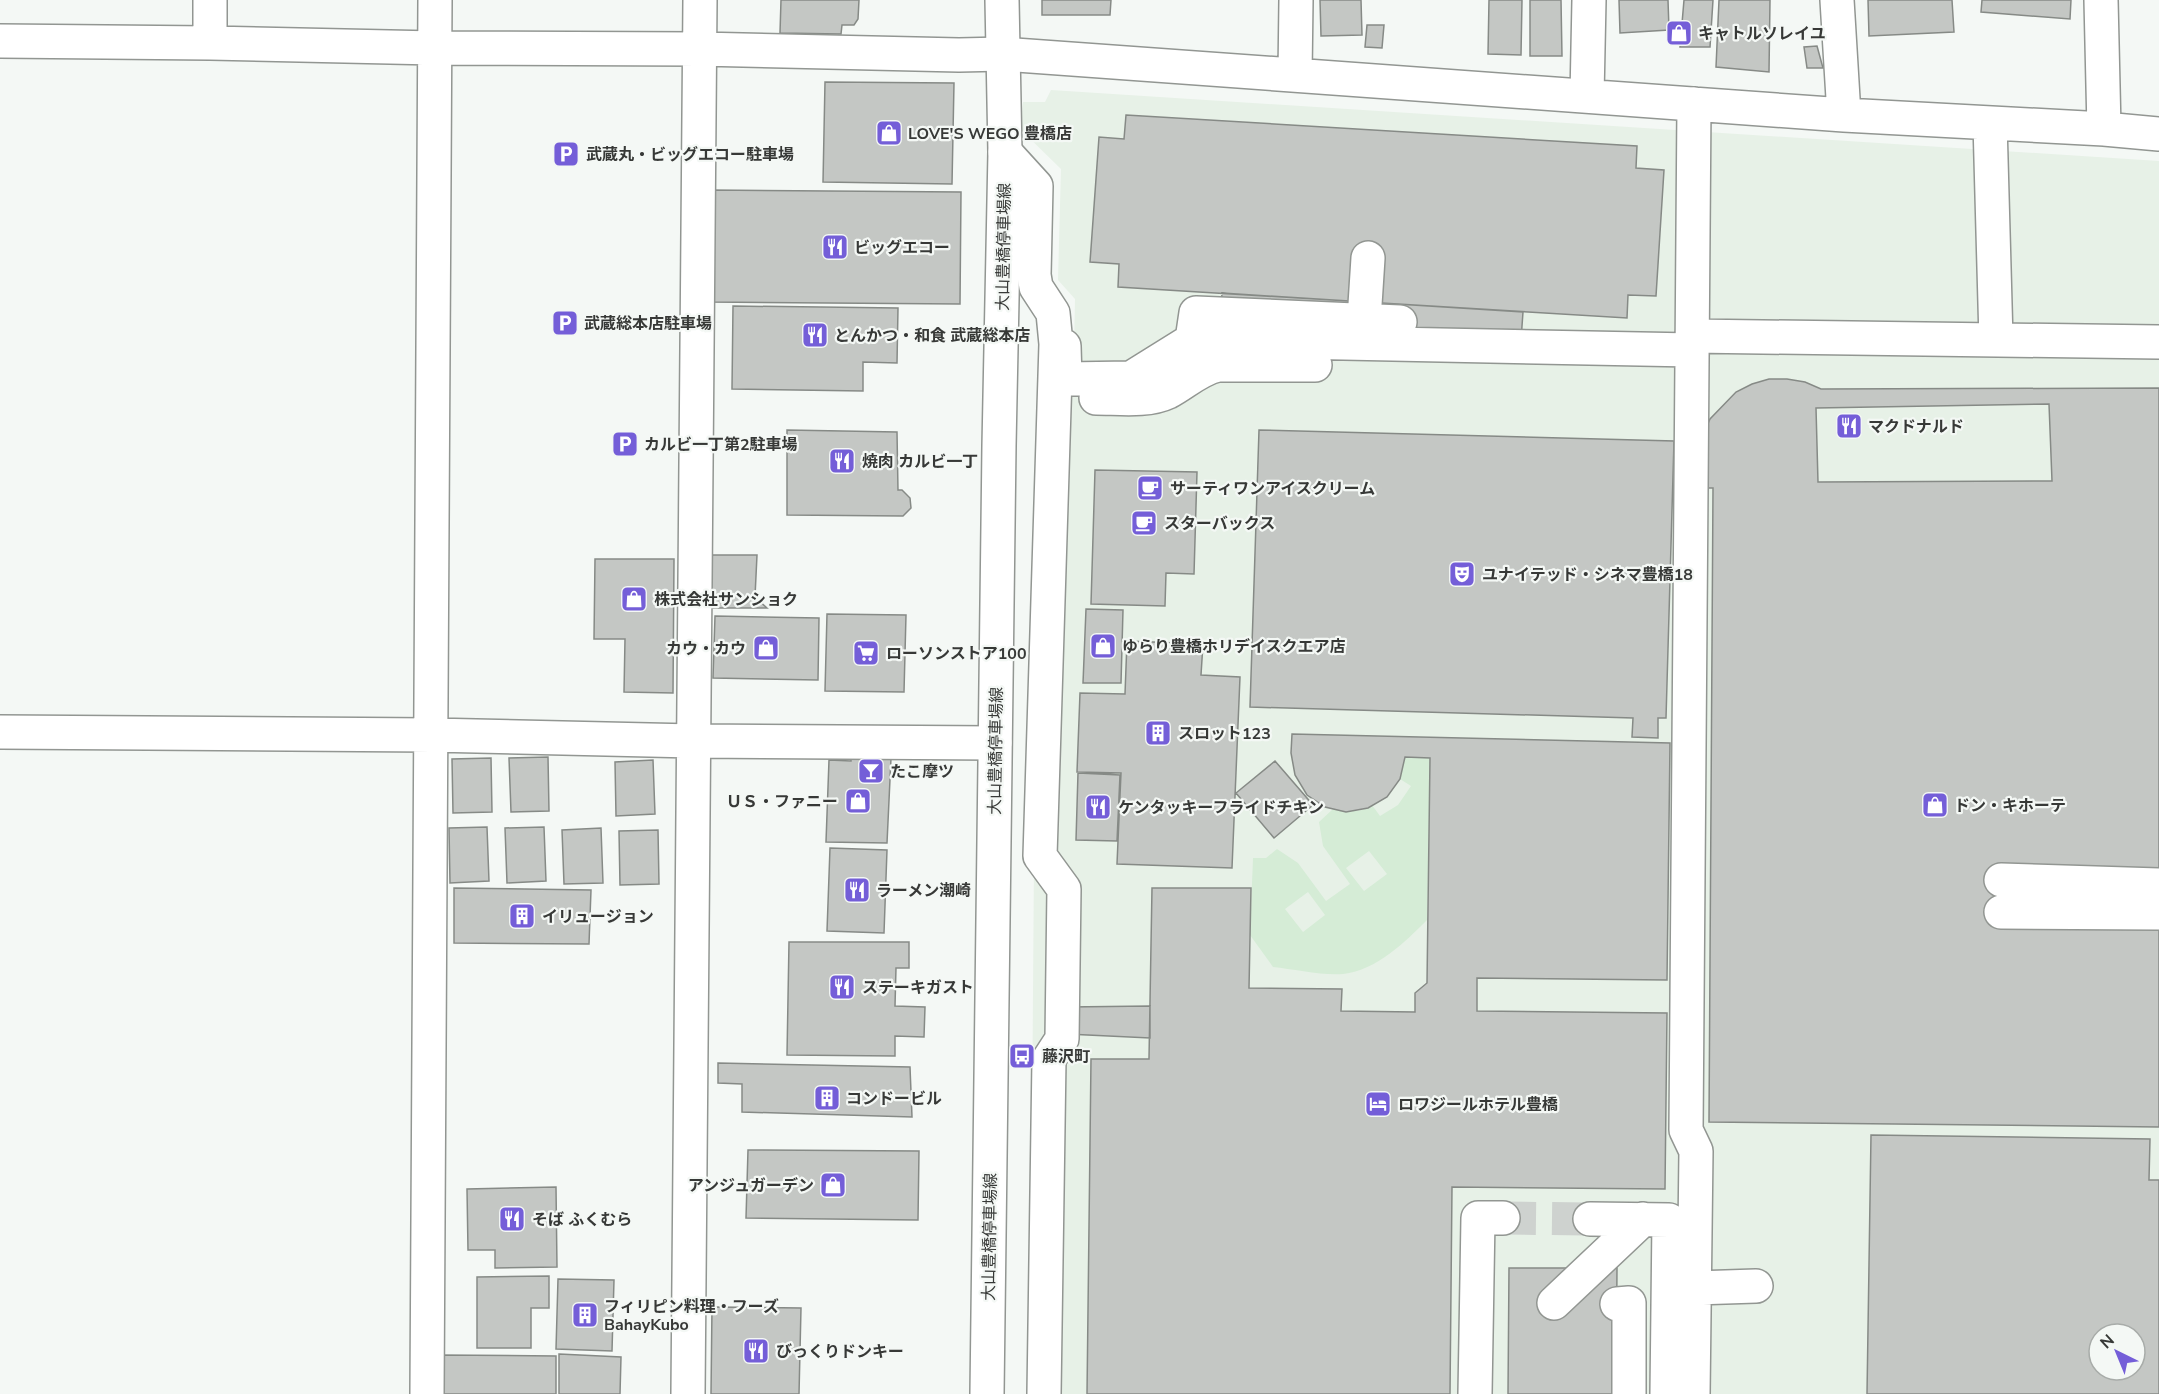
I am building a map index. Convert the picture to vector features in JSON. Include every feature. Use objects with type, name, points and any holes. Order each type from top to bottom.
[{"type":"street","points":[[210,0],[210,43]]},
{"type":"street","points":[[427,1394],[435,0]]},
{"type":"street","points":[[688,1394],[700,0]]},
{"type":"street","name":"大山豊橋停車場線","points":[[987,1394],[1005,139],[1002,0]]},
{"type":"street","points":[[1295,75],[1296,0]]},
{"type":"street","points":[[1587,96],[1589,0]]},
{"type":"street","points":[[1837,0],[1844,115]]},
{"type":"street","points":[[2102,0],[2104,129]]},
{"type":"street","points":[[0,41],[1003,54],[1844,115],[2159,134]]},
{"type":"street","points":[[1693,1394],[1696,1151],[1686,1130],[1694,104]]},
{"type":"street","points":[[1990,123],[1996,340]]},
{"type":"street","points":[[1005,139],[1048,172],[1051,283],[1064,302],[1065,379],[1131,378],[1192,340],[1363,324],[1550,328],[1551,347]]},
{"type":"street","points":[[1005,139],[1036,186],[1034,275],[1036,287],[1053,313],[1056,344],[1040,856],[1064,889],[1062,1039],[1049,1059],[1044,1394]]},
{"type":"street","points":[[1363,324],[1368,258]]},
{"type":"street","points":[[1192,340],[1196,313],[1363,324],[1551,347],[1692,351]]},
{"type":"street","points":[[1055,397],[1143,398],[1166,393],[1206,367],[1218,364],[1996,340],[2159,342]]},
{"type":"street","points":[[0,732],[995,743]]},
{"type":"street","points":[[2001,880],[2159,885]]},
{"type":"street","points":[[2001,912],[2159,913]]},
{"type":"street","points":[[1475,1394],[1478,1218],[1503,1218]]},
{"type":"street","points":[[1590,1219],[1669,1220],[1668,1394]]},
{"type":"street","points":[[1554,1304],[1643,1219]]},
{"type":"street","points":[[1695,1288],[1756,1286]]},
{"type":"street","points":[[1617,1304],[1629,1303],[1629,1394]]},
{"type":"shaded area","points":[[1051,90],[2159,161],[2159,1394],[1030,1394],[1035,725],[1074,348],[1075,299],[1058,280],[1061,169],[1020,129],[1023,102],[1045,102]]},
{"type":"green space","points":[[1405,757],[1430,758],[1427,920],[1390,954],[1355,971],[1327,974],[1273,967],[1250,935],[1253,858],[1266,858],[1277,849],[1298,863],[1326,901],[1350,884],[1323,846],[1319,822],[1333,809],[1354,811],[1372,805],[1380,816],[1398,805],[1411,786],[1400,779]],"holes":[[[1369,851],[1387,874],[1364,891],[1346,868]],[[1308,892],[1325,915],[1303,932],[1285,909]]]},
{"type":"building","points":[[781,0],[859,0],[858,19],[854,25],[842,25],[841,34],[780,33]]},
{"type":"building","points":[[1042,0],[1111,0],[1110,15],[1042,15]]},
{"type":"building","points":[[1320,0],[1361,0],[1362,35],[1321,36]]},
{"type":"building","points":[[1489,0],[1522,0],[1521,55],[1488,54]]},
{"type":"building","points":[[1530,0],[1561,0],[1562,56],[1530,56]]},
{"type":"building","points":[[1619,0],[1668,0],[1669,30],[1620,33]]},
{"type":"building","points":[[1684,0],[1713,0],[1710,47],[1680,47]]},
{"type":"building","points":[[1719,0],[1770,0],[1769,72],[1716,67]]},
{"type":"building","points":[[1868,0],[1952,0],[1954,32],[1869,36]]},
{"type":"building","points":[[1982,0],[2071,0],[2070,19],[1981,12]]},
{"type":"building","points":[[1367,25],[1384,25],[1382,48],[1365,47]]},
{"type":"building","points":[[1817,46],[1823,68],[1807,68],[1804,47]]},
{"type":"building","name":"LOVE'S WEGO 豊橋店","points":[[825,82],[954,83],[952,184],[823,182]]},
{"type":"building","points":[[1126,115],[1637,146],[1636,168],[1664,170],[1656,296],[1628,295],[1627,318],[1118,287],[1119,264],[1090,262],[1099,137],[1124,139]]},
{"type":"building","name":"ビッグエコー","points":[[710,190],[961,192],[960,304],[709,302]]},
{"type":"building","points":[[1222,293],[1523,312],[1521,340],[1220,323]]},
{"type":"building","name":"とんかつ・和食 武蔵総本店","points":[[733,306],[898,308],[897,363],[863,362],[863,391],[732,389]]},
{"type":"building","name":"ドン・キホーテ","points":[[1769,379],[1805,382],[1821,389],[2159,388],[2159,1127],[1709,1122],[1713,488],[1704,488],[1703,435],[1710,419],[1736,392]]},
{"type":"building","points":[[2049,404],[2052,481],[1818,482],[1816,408]]},
{"type":"building","name":"焼肉 カルビ一丁","points":[[787,430],[897,432],[898,490],[902,490],[910,498],[911,508],[903,516],[787,515]]},
{"type":"building","name":"ユナイテッド・シネマ豊橋18","points":[[1259,430],[1674,441],[1666,718],[1658,718],[1658,738],[1632,737],[1633,718],[1250,707]]},
{"type":"building","name":"スターバックス","points":[[1095,470],[1197,472],[1194,574],[1166,573],[1165,606],[1091,604]]},
{"type":"building","name":"カウ・カウ","points":[[711,555],[757,555],[755,597],[767,608],[711,608]]},
{"type":"building","name":"株式会社サンショク","points":[[595,559],[674,559],[673,693],[624,692],[625,639],[594,639]]},
{"type":"building","name":"ゆらり豊橋ホリデイスクエア店","points":[[1086,609],[1123,610],[1121,683],[1083,683]]},
{"type":"building","name":"ローソンストア100","points":[[827,614],[906,615],[904,692],[825,691]]},
{"type":"building","name":"カウ・カウ","points":[[715,616],[819,618],[818,680],[713,678]]},
{"type":"building","name":"スロット123","points":[[1127,641],[1203,644],[1201,675],[1240,677],[1232,868],[1117,864],[1121,773],[1077,772],[1080,693],[1125,694]]},
{"type":"building","name":"ロワジールホテル豊橋","points":[[1292,734],[1670,743],[1667,980],[1477,978],[1477,1011],[1667,1013],[1665,1189],[1452,1187],[1450,1394],[1087,1394],[1091,1059],[1149,1059],[1152,888],[1251,888],[1249,988],[1342,989],[1341,1011],[1415,1012],[1415,993],[1427,983],[1430,758],[1405,757],[1400,779],[1387,797],[1368,808],[1346,812],[1325,807],[1307,795],[1295,775],[1291,753]]},
{"type":"building","points":[[548,757],[549,811],[511,812],[509,758]]},
{"type":"building","name":"ＵＳ・ファニー","points":[[851,757],[891,758],[887,843],[826,842],[829,760],[851,761]]},
{"type":"building","points":[[491,758],[492,812],[453,813],[452,759]]},
{"type":"building","points":[[653,760],[655,814],[616,816],[615,762]]},
{"type":"building","points":[[1275,761],[1313,805],[1274,838],[1236,793]]},
{"type":"building","name":"ケンタッキーフライドチキン","points":[[1078,773],[1120,775],[1117,841],[1076,840]]},
{"type":"building","points":[[487,827],[489,881],[450,883],[449,828]]},
{"type":"building","points":[[544,827],[546,881],[507,883],[505,828]]},
{"type":"building","points":[[601,828],[603,883],[564,884],[562,830]]},
{"type":"building","points":[[658,830],[659,884],[620,885],[619,831]]},
{"type":"building","name":"ラーメン潮崎","points":[[830,848],[887,850],[884,933],[827,931]]},
{"type":"building","name":"イリュージョン","points":[[454,888],[591,890],[589,944],[454,943]]},
{"type":"building","name":"ステーキガスト","points":[[789,942],[909,942],[909,968],[896,968],[895,1006],[925,1007],[924,1037],[895,1036],[895,1056],[787,1055]]},
{"type":"building","points":[[1150,1006],[1150,1038],[1067,1034],[1067,1007]]},
{"type":"building","name":"コンドービル","points":[[718,1063],[910,1067],[912,1117],[742,1112],[742,1084],[718,1083]]},
{"type":"building","points":[[1871,1135],[2150,1139],[2149,1180],[2159,1180],[2159,1394],[1867,1394]]},
{"type":"building","name":"アンジュガーデン","points":[[748,1150],[919,1151],[918,1220],[746,1218]]},
{"type":"building","name":"そば ふくむら","points":[[556,1187],[557,1267],[495,1268],[495,1250],[468,1250],[467,1189]]},
{"type":"building","points":[[1509,1268],[1617,1268],[1616,1394],[1508,1394]]},
{"type":"building","points":[[549,1276],[549,1308],[531,1308],[531,1348],[477,1348],[477,1277]]},
{"type":"building","name":"フィリピン料理・フーズ BahayKubo","points":[[558,1279],[614,1280],[612,1351],[556,1349]]},
{"type":"building","name":"びっくりドンキー","points":[[712,1307],[801,1308],[799,1394],[711,1394]]},
{"type":"building","points":[[559,1354],[621,1357],[620,1394],[559,1394]]},
{"type":"building","points":[[438,1355],[556,1356],[556,1394],[437,1394]]},
{"type":"tunnel","points":[[1503,1218],[1590,1219]]},
{"type":"place","name":"キャトルソレイユ","points":[[1679,33]]},
{"type":"place","name":"LOVE'S WEGO 豊橋店","points":[[889,133]]},
{"type":"place","name":"武蔵丸・ビッグエコー駐車場","points":[[566,154]]},
{"type":"place","name":"ビッグエコー","points":[[835,247]]},
{"type":"place","name":"武蔵総本店駐車場","points":[[565,323]]},
{"type":"place","name":"とんかつ・和食 武蔵総本店","points":[[815,335]]},
{"type":"place","name":"マクドナルド","points":[[1849,426]]},
{"type":"place","name":"カルビ一丁第2駐車場","points":[[625,444]]},
{"type":"place","name":"焼肉 カルビ一丁","points":[[842,461]]},
{"type":"place","name":"サーティワンアイスクリーム","points":[[1150,488]]},
{"type":"place","name":"スターバックス","points":[[1144,523]]},
{"type":"place","name":"ユナイテッド・シネマ豊橋18","points":[[1462,574]]},
{"type":"place","name":"株式会社サンショク","points":[[634,599]]},
{"type":"place","name":"ゆらり豊橋ホリデイスクエア店","points":[[1103,646]]},
{"type":"place","name":"カウ・カウ","points":[[766,648]]},
{"type":"place","name":"ローソンストア100","points":[[866,653]]},
{"type":"place","name":"スロット123","points":[[1158,733]]},
{"type":"place","name":"たこ摩ツ","points":[[871,771]]},
{"type":"place","name":"ＵＳ・ファニー","points":[[858,801]]},
{"type":"place","name":"ドン・キホーテ","points":[[1935,805]]},
{"type":"place","name":"ケンタッキーフライドチキン","points":[[1098,807]]},
{"type":"place","name":"ラーメン潮崎","points":[[857,890]]},
{"type":"place","name":"イリュージョン","points":[[522,916]]},
{"type":"place","name":"ステーキガスト","points":[[842,987]]},
{"type":"place","name":"藤沢町","points":[[1022,1056]]},
{"type":"place","name":"コンドービル","points":[[827,1098]]},
{"type":"place","name":"ロワジールホテル豊橋","points":[[1378,1104]]},
{"type":"place","name":"アンジュガーデン","points":[[833,1185]]},
{"type":"place","name":"そば ふくむら","points":[[512,1219]]},
{"type":"place","name":"フィリピン料理・フーズ BahayKubo","points":[[585,1315]]},
{"type":"place","name":"びっくりドンキー","points":[[756,1351]]}]
